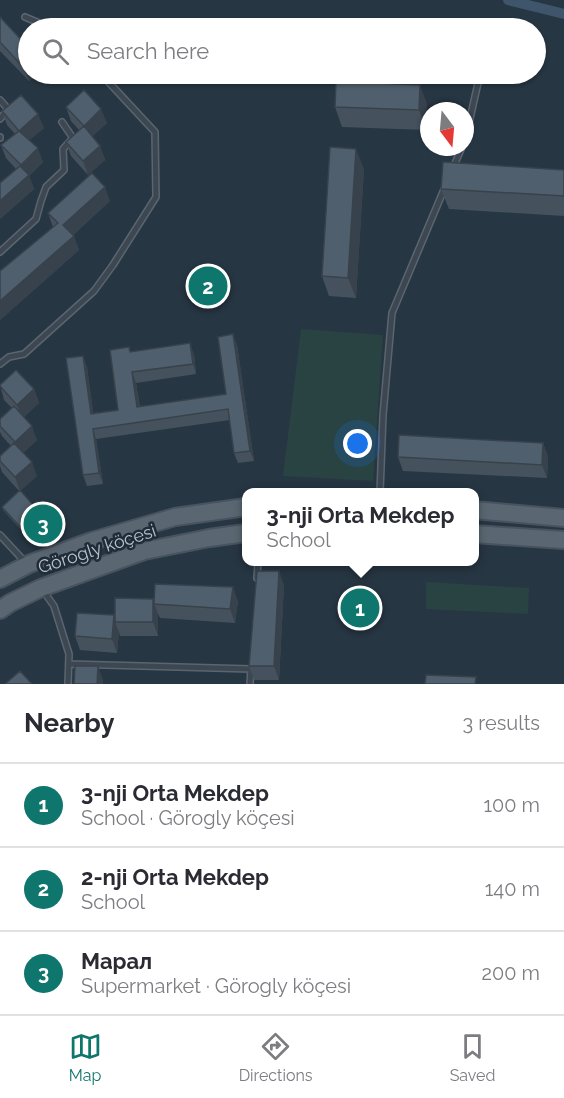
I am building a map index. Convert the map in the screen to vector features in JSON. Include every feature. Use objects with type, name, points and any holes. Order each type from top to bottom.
[{"type":"main road","name":"Görogly köçesi","points":[[0,579],[27,564],[92,541],[176,518],[242,508]]},
{"type":"main road","points":[[479,510],[564,518]]},
{"type":"main road","name":"Görogly köçesi","points":[[0,610],[41,588],[144,551],[242,534]]},
{"type":"main road","points":[[479,534],[564,540]]},
{"type":"lane","points":[[0,364],[9,357],[24,354],[94,291],[156,197],[155,132],[111,84]]},
{"type":"lane","points":[[474,102],[478,84]]},
{"type":"lane","points":[[0,100],[8,109],[0,118]]},
{"type":"lane","points":[[0,252],[36,219],[46,187],[64,170],[63,149],[73,138],[62,122]]},
{"type":"lane","points":[[380,488],[383,415],[392,313],[458,156]]},
{"type":"lane","points":[[0,535],[27,564]]},
{"type":"lane","points":[[256,585],[258,566]]},
{"type":"lane","points":[[41,588],[54,606],[69,654],[68,684]]},
{"type":"lane","points":[[69,664],[251,668],[250,684]]},
{"type":"green space","points":[[301,329],[383,335],[373,481],[283,476]]},
{"type":"green space","points":[[426,582],[529,588],[528,614],[426,609]]},
{"type":"building","points":[[0,17],[18,36],[18,62],[0,42]]},
{"type":"building","points":[[336,84],[420,85],[419,110],[335,107]]},
{"type":"building","points":[[84,90],[101,109],[84,126],[66,107]]},
{"type":"building","points":[[21,95],[38,114],[19,131],[2,111]]},
{"type":"building","points":[[84,126],[100,146],[83,161],[66,142]]},
{"type":"building","points":[[19,131],[38,148],[21,165],[1,145]]},
{"type":"building","points":[[330,147],[356,149],[348,278],[322,276]]},
{"type":"building","points":[[443,162],[564,170],[564,196],[441,189]]},
{"type":"building","points":[[20,166],[29,175],[0,201],[0,183]]},
{"type":"building","points":[[92,173],[105,187],[63,225],[74,236],[0,301],[0,271],[58,223],[48,213]]},
{"type":"building","points":[[233,334],[250,451],[234,453],[228,409],[93,429],[99,473],[83,475],[66,358],[83,356],[91,414],[118,410],[110,350],[129,347],[130,352],[190,343],[193,364],[132,372],[137,407],[226,394],[218,337]]},
{"type":"building","points":[[16,370],[34,389],[17,405],[0,386]]},
{"type":"building","points":[[14,406],[32,426],[15,442],[0,426],[0,419]]},
{"type":"building","points":[[399,435],[543,443],[542,465],[398,457]]},
{"type":"building","points":[[14,443],[32,462],[15,477],[0,461],[0,456]]},
{"type":"building","points":[[20,490],[33,505],[37,501],[43,508],[21,528],[2,507]]},
{"type":"building","points":[[257,571],[279,571],[274,666],[249,666]]},
{"type":"building","points":[[155,584],[233,587],[230,609],[154,604]]},
{"type":"building","points":[[115,598],[153,599],[153,622],[115,622]]},
{"type":"building","points":[[77,613],[114,615],[112,639],[75,636]]},
{"type":"building","points":[[75,666],[98,666],[97,684],[74,684]]},
{"type":"building","points":[[20,671],[32,684],[5,684]]},
{"type":"building","points":[[426,675],[476,677],[475,684],[425,684]]},
{"type":"waterway","points":[[508,0],[564,14]]},
{"type":"place","name":"2-nji Orta Mekdep","points":[[208,286]]},
{"type":"place","name":"Марал","points":[[43,524]]},
{"type":"place","name":"3-nji Orta Mekdep","points":[[360,608]]}]
